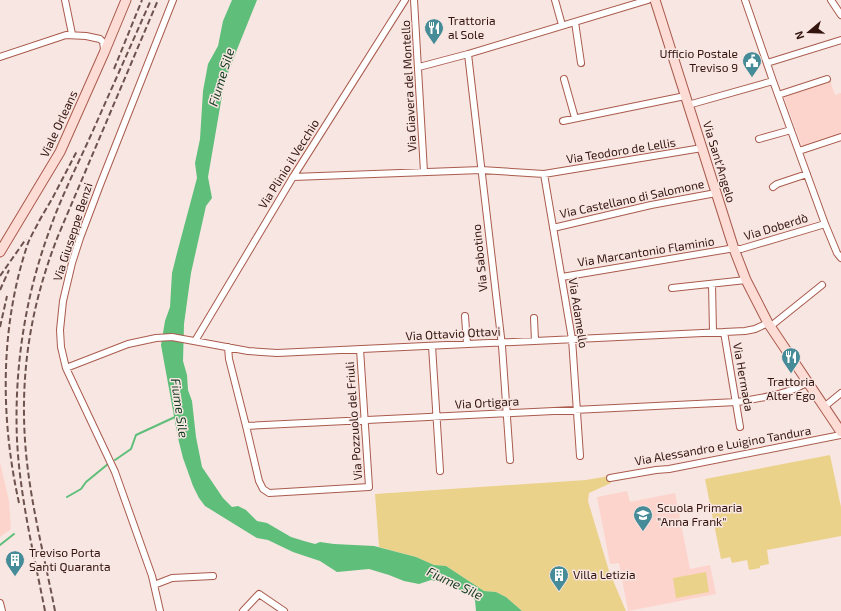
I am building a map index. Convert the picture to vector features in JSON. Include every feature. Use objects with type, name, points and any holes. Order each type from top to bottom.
[{"type":"street","points":[[65,0],[72,34]]},
{"type":"street","name":"Viale Orleans","points":[[0,252],[60,152],[126,0]]},
{"type":"street","name":"Via Giuseppe Benzi","points":[[160,611],[154,585],[115,472],[66,368],[61,347],[60,322],[72,263],[100,185],[173,0]]},
{"type":"street","name":"Via Plinio il Vecchio","points":[[195,341],[293,177],[405,0]]},
{"type":"street","name":"Via Giavera del Montello","points":[[414,0],[424,172]]},
{"type":"street","points":[[555,0],[562,25]]},
{"type":"street","points":[[419,67],[468,54],[648,0]]},
{"type":"street","name":"Via Sant'Angelo","points":[[655,0],[734,249],[746,280],[769,324],[841,434]]},
{"type":"street","points":[[745,0],[825,224],[834,247],[841,258]]},
{"type":"street","points":[[831,0],[841,15]]},
{"type":"street","points":[[575,22],[581,63]]},
{"type":"street","points":[[0,57],[58,37],[72,34],[100,39],[109,34],[114,28]]},
{"type":"street","points":[[100,39],[104,46],[104,53]]},
{"type":"street","points":[[767,63],[841,40]]},
{"type":"street","name":"Via Sabotino","points":[[468,54],[501,342],[508,413],[510,460]]},
{"type":"street","points":[[564,79],[575,118]]},
{"type":"street","points":[[778,95],[827,79]]},
{"type":"street","points":[[688,106],[773,81]]},
{"type":"street","points":[[563,121],[685,96]]},
{"type":"street","points":[[759,139],[791,130]]},
{"type":"street","points":[[798,151],[841,137]]},
{"type":"street","name":"Via Teodoro de Lellis","points":[[544,174],[702,148]]},
{"type":"street","points":[[293,177],[481,170],[544,174]]},
{"type":"street","name":"Via Adamello","points":[[544,174],[572,339],[580,456]]},
{"type":"street","points":[[773,187],[777,184],[807,174]]},
{"type":"street","name":"Via Castellano di Salomone","points":[[553,228],[651,205],[716,193]]},
{"type":"street","name":"Via Doberdò","points":[[734,249],[741,249],[825,224]]},
{"type":"street","points":[[834,247],[841,243]]},
{"type":"street","name":"Via Marcantonio Flaminio","points":[[562,277],[622,266],[734,249]]},
{"type":"street","points":[[672,288],[746,280]]},
{"type":"street","points":[[712,284],[713,332]]},
{"type":"street","points":[[769,324],[822,285]]},
{"type":"street","points":[[465,316],[467,344]]},
{"type":"street","points":[[534,318],[535,341]]},
{"type":"street","name":"Via Ottavio Ottavi","points":[[66,368],[128,344],[156,338],[172,337],[258,352],[277,353],[724,332],[750,330],[769,324]]},
{"type":"street","name":"Via Hermada","points":[[724,332],[740,427]]},
{"type":"street","points":[[432,346],[440,471]]},
{"type":"street","points":[[228,347],[229,359],[246,426]]},
{"type":"street","name":"Via Pozzuolo del Friuli","points":[[246,426],[260,486],[266,491],[273,494],[369,487],[360,349]]},
{"type":"street","name":"Via Ortigara","points":[[246,426],[736,402],[764,397],[798,387],[808,382]]},
{"type":"street","points":[[824,407],[841,393]]},
{"type":"street","points":[[831,418],[841,417]]},
{"type":"street","name":"Via Alessandro e Luigino Tandura","points":[[610,478],[670,469],[841,434]]},
{"type":"street","points":[[154,585],[172,578],[213,576]]},
{"type":"street","points":[[243,611],[259,594],[284,611]]},
{"type":"street","points":[[0,603],[2,611]]},
{"type":"shaded area","points":[[830,80],[835,95],[841,93],[841,139],[804,152],[784,97]]},
{"type":"shaded area","points":[[830,455],[841,507],[841,536],[767,550],[769,564],[760,566],[760,568],[749,570],[747,560],[732,563],[730,557],[721,559],[705,479]]},
{"type":"shaded area","points":[[0,462],[9,501],[11,529],[0,537]]},
{"type":"shaded area","points":[[609,476],[611,483],[589,493],[588,501],[609,571],[626,611],[522,611],[506,597],[496,592],[484,591],[446,566],[434,565],[416,557],[379,547],[375,494],[586,480]]},
{"type":"shaded area","name":"Scuola Primaria \"Anna Frank\"","points":[[627,491],[630,502],[675,493],[690,569],[710,565],[716,594],[628,611],[619,563],[610,564],[597,497]]},
{"type":"shaded area","points":[[706,572],[709,592],[676,598],[673,578]]},
{"type":"water","name":"Fiume Sile","points":[[232,0],[257,0],[224,84],[208,177],[212,198],[206,206],[191,273],[184,324],[183,361],[187,375],[188,390],[192,401],[196,437],[202,467],[223,498],[232,507],[238,506],[246,510],[257,521],[267,523],[291,537],[315,544],[320,542],[374,546],[416,557],[434,565],[446,566],[484,591],[496,592],[506,597],[522,611],[476,611],[475,600],[469,594],[442,582],[431,580],[419,584],[404,581],[369,569],[337,572],[320,561],[293,552],[268,540],[257,538],[205,506],[193,486],[178,438],[161,345],[165,321],[170,307],[172,273],[197,178],[195,163],[200,139],[203,91],[208,64],[218,46],[223,21]]},
{"type":"waterway","name":"Fiume Sile","points":[[115,460],[131,449],[136,435],[175,417]]},
{"type":"waterway","points":[[67,497],[81,489],[86,482],[108,464]]},
{"type":"waterway","points":[[0,545],[14,534]]},
{"type":"railway","points":[[114,69],[142,0]]},
{"type":"railway","points":[[45,611],[28,526],[21,483],[17,440],[17,386],[23,333],[34,280],[54,217],[151,0]]},
{"type":"railway","points":[[55,611],[35,513],[26,453],[24,397],[29,343],[40,289],[58,236],[158,0]]},
{"type":"railway","points":[[39,221],[77,151]]},
{"type":"railway","points":[[19,503],[8,438],[6,405],[8,339],[12,307],[19,274],[28,243],[42,216]]},
{"type":"railway","points":[[0,276],[26,239]]},
{"type":"railway","points":[[0,290],[9,270]]},
{"type":"railway","points":[[0,327],[7,296]]},
{"type":"place","name":"Trattoria al Sole","points":[[434,45]]},
{"type":"place","name":"Ufficio Postale Treviso 9","points":[[752,78]]},
{"type":"place","name":"Trattoria Alter Ego","points":[[791,374]]},
{"type":"place","name":"Scuola Primaria \"Anna Frank\"","points":[[643,532]]},
{"type":"place","name":"Treviso Porta Santi Quaranta","points":[[15,577]]},
{"type":"place","name":"Villa Letizia","points":[[559,592]]}]
